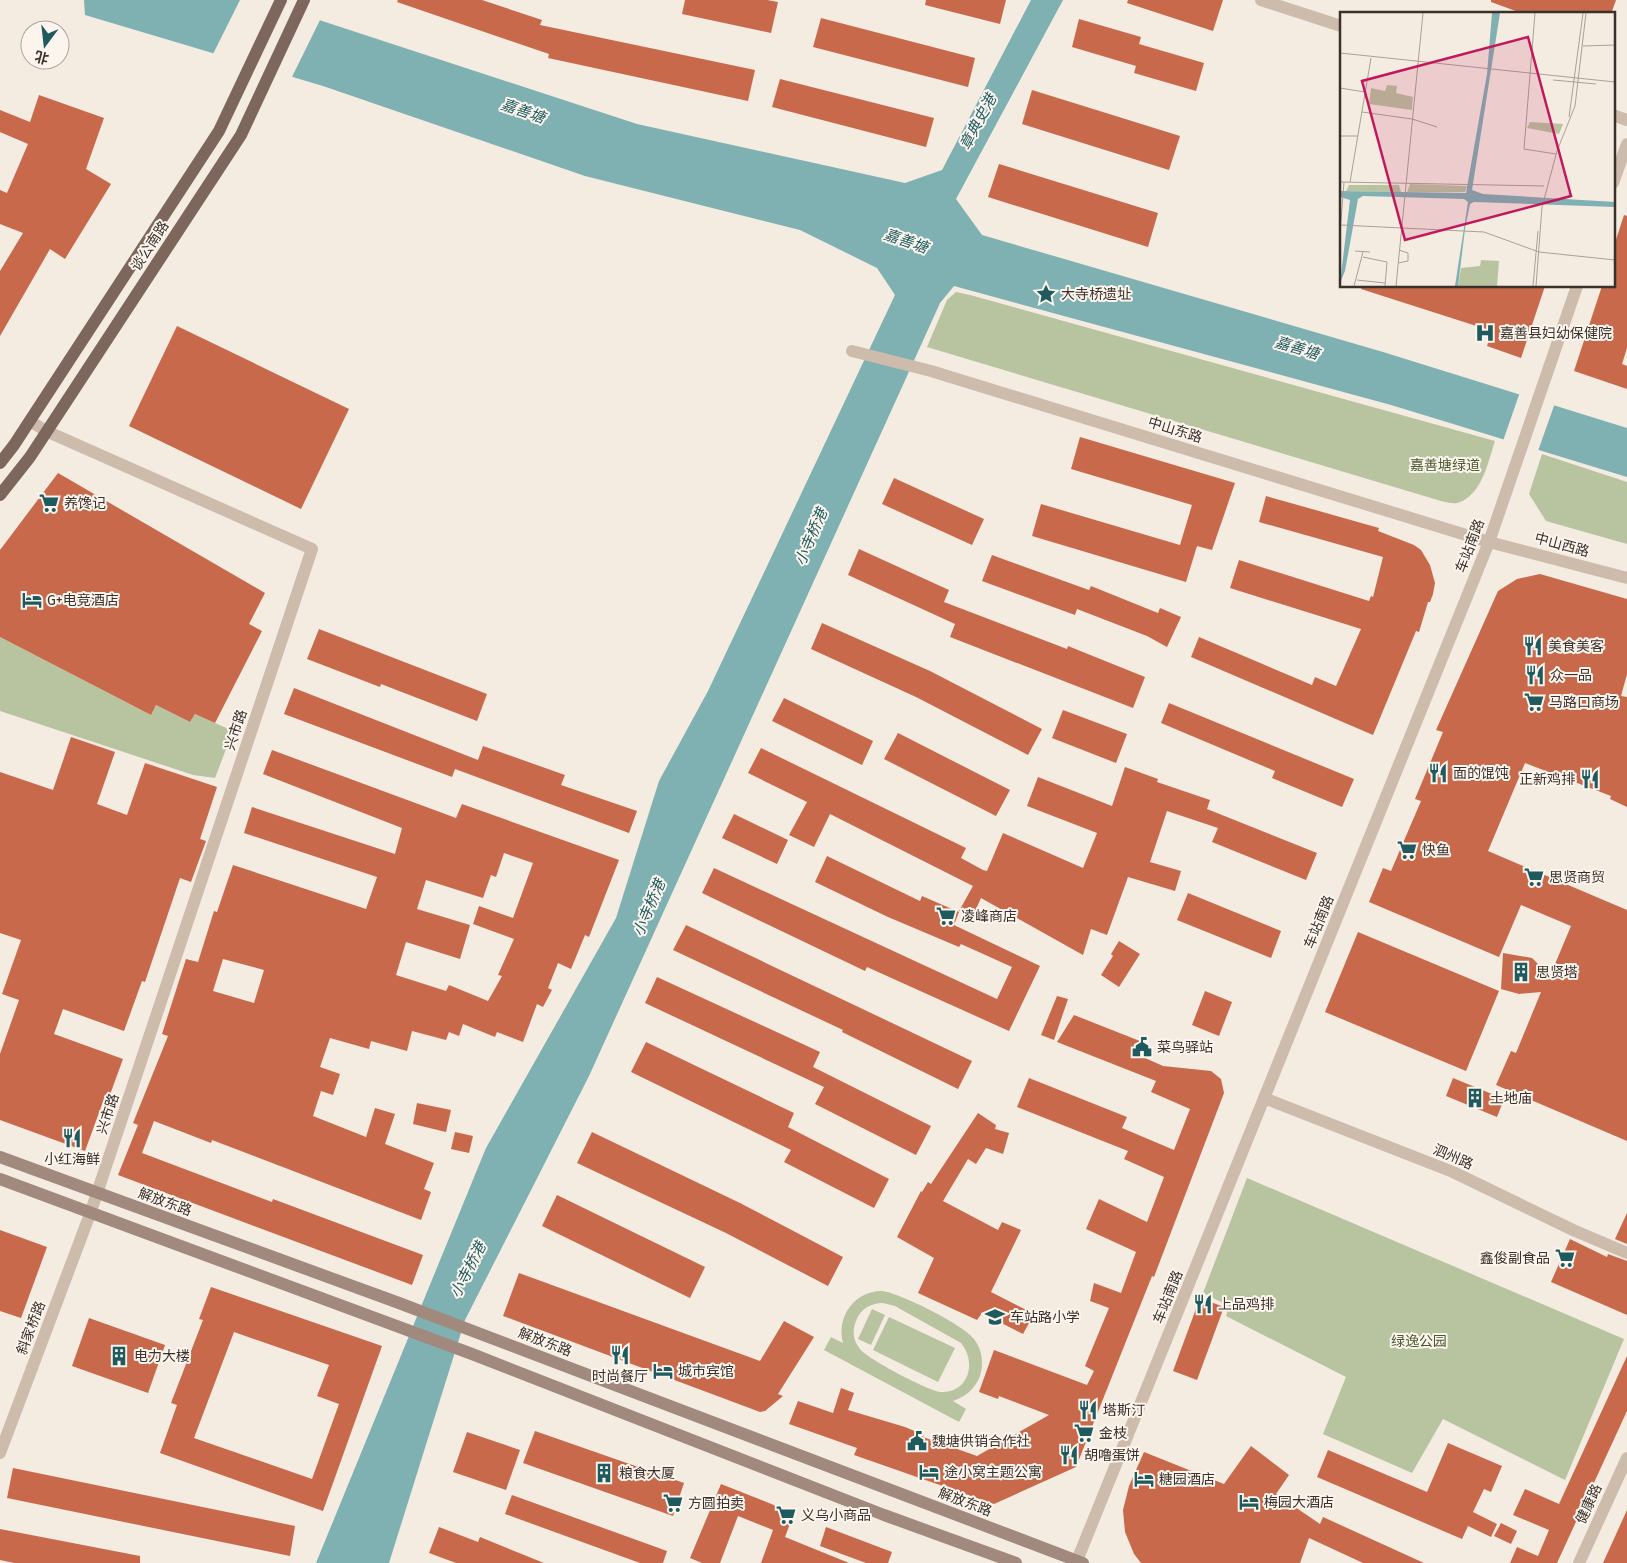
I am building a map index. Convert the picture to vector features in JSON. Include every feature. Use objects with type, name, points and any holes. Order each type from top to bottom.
[{"type":"main road","name":"谈公南路","points":[[0,463],[30,421],[219,131],[281,0]]},
{"type":"main road","name":"谈公南路","points":[[0,495],[46,431],[241,135],[304,0]]},
{"type":"main road","name":"解放东路","points":[[0,1157],[399,1303],[1079,1562]]},
{"type":"main road","points":[[0,1179],[90,1214],[472,1354],[884,1515],[1016,1563]]},
{"type":"street","points":[[1261,0],[1340,26]]},
{"type":"street","points":[[1614,115],[1627,120]]},
{"type":"street","points":[[1614,180],[1627,144]]},
{"type":"street","name":"车站南路","points":[[1079,1562],[1489,542],[1576,288]]},
{"type":"street","name":"中山东路","points":[[852,350],[931,370],[1489,542]]},
{"type":"street","name":"兴市路","points":[[30,421],[46,431],[312,549],[90,1214]]},
{"type":"street","name":"中山西路","points":[[1489,542],[1627,578]]},
{"type":"street","name":"泗州路","points":[[1264,1098],[1453,1172],[1573,1230],[1627,1253]]},
{"type":"street","name":"斜家桥路","points":[[0,1453],[90,1214]]},
{"type":"street","name":"健康路","points":[[1579,1563],[1627,1458]]},
{"type":"green space","name":"嘉善塘绿道","points":[[956,292],[1495,441],[1483,477],[1472,493],[1466,499],[1457,503],[1441,501],[927,347],[947,300]]},
{"type":"green space","points":[[1542,454],[1627,482],[1627,544],[1546,521],[1529,494]]},
{"type":"green space","points":[[0,637],[151,715],[156,705],[190,722],[195,714],[233,731],[215,778],[193,775],[0,711]]},
{"type":"green space","name":"绿逸公园","points":[[1247,1178],[1624,1339],[1565,1480],[1443,1419],[1412,1473],[1323,1434],[1346,1377],[1226,1316],[1229,1306],[1203,1293]]},
{"type":"green space","points":[[882,1291],[891,1293],[916,1303],[958,1326],[977,1343],[982,1356],[982,1366],[978,1381],[965,1395],[953,1401],[966,1409],[959,1422],[824,1350],[831,1337],[843,1343],[842,1323],[845,1315],[856,1300],[872,1292]],"holes":[[[883,1303],[895,1306],[961,1343],[969,1359],[968,1375],[964,1382],[951,1391],[935,1391],[885,1367],[860,1349],[856,1343],[854,1332],[860,1313],[874,1304]]]},
{"type":"green space","points":[[872,1309],[885,1315],[871,1345],[858,1339]]},
{"type":"green space","points":[[889,1317],[955,1348],[938,1382],[873,1350]]},
{"type":"water","points":[[84,0],[258,0],[637,124],[905,183],[942,170],[1031,0],[1063,0],[956,199],[982,235],[1383,352],[1627,428],[1627,477],[1391,405],[954,286],[940,303],[589,1076],[465,1320],[389,1563],[316,1563],[486,1148],[616,918],[659,781],[708,691],[895,295],[877,268],[800,230],[585,176],[323,86],[85,15]]},
{"type":"pier","points":[[240,0],[266,0],[321,18],[291,79],[212,56]]},
{"type":"pier","points":[[1520,392],[1555,403],[1538,451],[1503,441]]},
{"type":"building","points":[[398,0],[482,0],[542,20],[540,25],[755,70],[748,101],[548,58],[549,54],[397,2]]},
{"type":"building","points":[[685,0],[767,0],[778,2],[771,33],[682,14]]},
{"type":"building","points":[[926,0],[1006,0],[1000,24],[925,5]]},
{"type":"building","points":[[1128,0],[1223,0],[1213,31],[1127,3]]},
{"type":"building","points":[[1491,0],[1616,0],[1612,12],[1518,12],[1491,2]]},
{"type":"building","points":[[821,18],[975,58],[968,87],[813,47]]},
{"type":"building","points":[[1079,19],[1141,37],[1139,44],[1204,63],[1196,91],[1134,73],[1136,66],[1072,47]]},
{"type":"building","points":[[780,79],[934,118],[926,147],[772,107]]},
{"type":"building","points":[[1032,90],[1180,136],[1169,170],[1022,124]]},
{"type":"building","points":[[39,95],[104,118],[86,169],[111,184],[65,259],[50,249],[0,336],[0,271],[23,233],[0,224],[0,190],[7,193],[28,144],[0,132],[0,110],[30,122]]},
{"type":"building","points":[[999,164],[1158,213],[1148,247],[988,197]]},
{"type":"building","points":[[1624,215],[1627,216],[1627,348],[1622,364],[1627,366],[1627,389],[1574,371],[1601,288],[1614,288],[1614,246]]},
{"type":"building","points":[[1544,288],[1521,358],[1487,346],[1492,331],[1361,289]]},
{"type":"building","points":[[177,326],[349,409],[301,509],[129,426]]},
{"type":"building","points":[[1080,437],[1235,483],[1212,550],[1197,546],[1186,582],[1032,536],[1041,504],[1180,545],[1192,505],[1071,469]]},
{"type":"building","points":[[58,473],[265,593],[249,624],[262,631],[215,723],[195,714],[190,722],[156,705],[151,715],[0,637],[0,550]]},
{"type":"building","points":[[894,478],[984,519],[972,545],[882,504]]},
{"type":"building","points":[[1266,496],[1379,528],[1378,531],[1414,545],[1421,550],[1430,565],[1435,583],[1433,594],[1430,602],[1428,602],[1419,632],[1416,631],[1373,735],[1191,657],[1199,637],[1312,685],[1315,677],[1336,686],[1361,629],[1230,588],[1239,560],[1369,601],[1371,596],[1373,597],[1383,557],[1259,522]]},
{"type":"building","points":[[859,549],[949,590],[944,602],[1067,649],[1068,646],[1145,677],[1133,708],[950,637],[955,624],[848,575]]},
{"type":"building","points":[[992,555],[1089,590],[1091,586],[1158,613],[1160,608],[1181,617],[1167,647],[1147,636],[1077,609],[1075,615],[982,581]]},
{"type":"building","points":[[1540,574],[1627,599],[1627,674],[1621,696],[1627,697],[1627,807],[1610,799],[1611,796],[1525,763],[1488,851],[1627,910],[1627,1141],[1496,1085],[1511,1051],[1516,1053],[1541,992],[1519,994],[1501,989],[1503,953],[1532,958],[1550,976],[1571,926],[1521,905],[1499,957],[1369,902],[1383,868],[1391,871],[1421,801],[1415,799],[1443,732],[1436,730],[1498,591],[1517,579]]},
{"type":"building","points":[[822,623],[930,671],[1042,729],[1028,755],[916,697],[811,649]]},
{"type":"building","points":[[319,629],[487,694],[477,721],[381,684],[380,687],[307,659]]},
{"type":"building","points":[[294,688],[478,760],[483,746],[565,775],[561,785],[637,811],[629,833],[455,769],[452,777],[284,714]]},
{"type":"building","points":[[784,698],[873,741],[862,765],[772,721]]},
{"type":"building","points":[[1169,703],[1354,779],[1342,807],[1272,778],[1275,771],[1161,723]]},
{"type":"building","points":[[1063,710],[1127,734],[1116,763],[1052,738]]},
{"type":"building","points":[[898,733],[1010,790],[996,816],[884,759]]},
{"type":"building","points":[[71,737],[115,752],[97,804],[127,815],[145,763],[217,787],[200,839],[206,841],[191,882],[180,878],[145,982],[142,981],[124,1031],[63,1009],[54,1034],[123,1059],[108,1100],[104,1099],[85,1151],[0,1120],[0,1054],[19,1000],[2,994],[21,940],[0,933],[0,772],[53,790]]},
{"type":"building","points":[[761,748],[966,848],[961,858],[987,871],[1003,833],[1083,868],[1097,833],[1027,806],[1038,777],[1112,806],[1125,767],[1158,779],[1157,782],[1210,800],[1207,809],[1317,853],[1306,880],[1212,842],[1218,828],[1167,811],[1150,862],[1181,871],[1175,891],[1128,877],[1107,935],[1091,929],[1083,955],[981,898],[973,916],[959,911],[973,886],[830,814],[814,847],[789,835],[807,802],[748,773]]},
{"type":"building","points":[[272,750],[456,818],[462,804],[619,860],[589,937],[585,935],[571,969],[558,963],[548,988],[552,990],[543,1007],[537,1004],[523,1042],[497,1032],[495,1037],[463,1024],[459,1036],[449,1032],[446,1040],[412,1031],[407,1051],[371,1041],[369,1049],[330,1038],[320,1067],[340,1074],[333,1095],[321,1091],[313,1116],[366,1137],[375,1108],[395,1114],[385,1144],[434,1163],[424,1189],[431,1192],[421,1220],[212,1140],[211,1143],[154,1121],[142,1153],[272,1202],[273,1199],[423,1255],[412,1285],[118,1175],[138,1125],[133,1123],[168,1036],[162,1034],[186,959],[198,962],[214,911],[217,912],[233,865],[366,909],[377,877],[244,833],[252,807],[395,854],[402,828],[263,774]],"holes":[[[504,853],[533,863],[513,918],[479,906],[473,924],[514,939],[498,975],[502,976],[488,1001],[449,985],[446,991],[396,975],[406,942],[460,959],[470,925],[417,909],[426,880],[483,898],[491,875],[496,877]],[[223,959],[264,970],[254,1003],[213,991]]]},
{"type":"building","points":[[734,814],[788,840],[777,864],[722,838]]},
{"type":"building","points":[[827,856],[920,901],[922,896],[959,912],[954,925],[1040,966],[1009,1031],[867,967],[865,971],[702,893],[714,868],[997,999],[1012,967],[961,944],[959,947],[888,917],[815,882]]},
{"type":"building","points":[[1188,893],[1281,931],[1271,958],[1177,920]]},
{"type":"building","points":[[686,925],[972,1061],[958,1089],[842,1032],[843,1030],[673,950]]},
{"type":"building","points":[[1358,932],[1499,991],[1466,1071],[1325,1012]]},
{"type":"building","points":[[1119,941],[1140,954],[1119,987],[1101,975],[1113,956],[1111,954]]},
{"type":"building","points":[[657,977],[820,1052],[813,1067],[931,1126],[916,1155],[815,1104],[824,1087],[645,1003]]},
{"type":"building","points":[[1205,991],[1232,1002],[1219,1036],[1192,1025]]},
{"type":"building","points":[[1057,996],[1068,999],[1054,1040],[1041,1035]]},
{"type":"building","points":[[1074,1015],[1150,1045],[1145,1058],[1163,1066],[1211,1071],[1221,1079],[1224,1093],[1154,1277],[1152,1276],[1076,1467],[994,1504],[854,1455],[857,1448],[789,1424],[798,1401],[833,1413],[841,1388],[854,1393],[848,1410],[905,1427],[924,1435],[923,1437],[977,1456],[1049,1415],[999,1396],[998,1399],[979,1392],[994,1350],[1087,1385],[1094,1371],[1085,1366],[1109,1308],[1090,1301],[1094,1283],[1121,1293],[1136,1252],[1086,1229],[1099,1199],[1147,1222],[1164,1177],[1124,1159],[1128,1151],[1017,1107],[1029,1078],[1127,1117],[1122,1128],[1174,1150],[1190,1109],[1151,1092],[1156,1081],[1057,1042]]},
{"type":"building","points":[[646,1042],[794,1113],[788,1127],[889,1179],[874,1208],[784,1162],[791,1150],[631,1072]]},
{"type":"building","name":"土地庙","points":[[1453,1078],[1504,1099],[1497,1117],[1446,1096]]},
{"type":"building","points":[[417,1103],[451,1110],[446,1132],[413,1124]]},
{"type":"building","points":[[978,1113],[996,1125],[995,1129],[1009,1133],[1003,1154],[986,1148],[976,1164],[968,1159],[943,1201],[998,1230],[1002,1222],[1021,1230],[991,1292],[1034,1314],[1023,1334],[982,1313],[977,1320],[918,1293],[934,1258],[897,1237],[921,1191],[928,1182],[931,1184]]},
{"type":"building","points":[[455,1132],[473,1136],[469,1153],[451,1149]]},
{"type":"building","points":[[592,1132],[740,1203],[843,1257],[828,1286],[726,1233],[577,1163]]},
{"type":"building","points":[[557,1195],[705,1267],[690,1298],[542,1226]]},
{"type":"building","points":[[1627,1213],[1627,1244],[1615,1239]]},
{"type":"building","points":[[0,1230],[47,1247],[21,1318],[0,1311]]},
{"type":"building","points":[[1570,1239],[1607,1257],[1608,1254],[1627,1261],[1627,1315],[1551,1282]]},
{"type":"building","points":[[519,1273],[760,1361],[784,1321],[814,1337],[778,1394],[783,1396],[765,1411],[760,1412],[503,1316]]},
{"type":"building","points":[[211,1287],[382,1346],[323,1511],[160,1453],[177,1405],[171,1403],[203,1320],[199,1319]],"holes":[[[234,1332],[329,1365],[317,1396],[339,1404],[312,1479],[194,1438]]]},
{"type":"building","points":[[1200,1298],[1224,1307],[1197,1380],[1173,1371]]},
{"type":"building","name":"电力大楼","points":[[89,1318],[165,1345],[148,1393],[72,1366]]},
{"type":"building","points":[[1627,1356],[1627,1411],[1557,1563],[1510,1563],[1517,1547],[1538,1556],[1549,1530],[1513,1515],[1525,1489],[1559,1504]]},
{"type":"building","name":"粮食大厦","points":[[535,1431],[684,1483],[673,1516],[523,1463]]},
{"type":"building","points":[[467,1432],[520,1450],[506,1490],[453,1472]]},
{"type":"building","points":[[1448,1443],[1502,1466],[1491,1492],[1484,1489],[1473,1512],[1497,1524],[1491,1537],[1468,1526],[1462,1539],[1317,1477],[1328,1450],[1427,1492]]},
{"type":"building","name":"梅园大酒店","points":[[1251,1446],[1289,1475],[1276,1494],[1320,1524],[1323,1517],[1424,1563],[1363,1563],[1309,1538],[1300,1563],[1141,1563],[1134,1554],[1125,1532],[1123,1510],[1129,1486],[1144,1452],[1224,1484]]},
{"type":"building","points":[[13,1468],[295,1526],[290,1556],[7,1498]]},
{"type":"building","points":[[721,1484],[794,1513],[785,1537],[849,1563],[761,1563],[773,1530],[738,1516],[720,1563],[702,1563],[690,1558]]},
{"type":"building","points":[[512,1495],[667,1551],[663,1563],[640,1563],[505,1514]]},
{"type":"building","points":[[1627,1510],[1627,1563],[1603,1563]]},
{"type":"building","points":[[1501,1523],[1517,1531],[1511,1544],[1494,1536]]},
{"type":"building","points":[[439,1527],[478,1542],[480,1537],[544,1563],[456,1563],[429,1553]]},
{"type":"building","points":[[826,1527],[892,1552],[888,1563],[866,1563],[820,1546]]},
{"type":"building","points":[[0,1529],[140,1556],[140,1563],[14,1563],[0,1560]]},
{"type":"place","name":"大寺桥遗址","points":[[1046,294]]},
{"type":"place","name":"嘉善县妇幼保健院","points":[[1485,333]]},
{"type":"place","name":"养馋记","points":[[49,503]]},
{"type":"place","name":"G+电竞酒店","points":[[32,600]]},
{"type":"place","name":"美食美客","points":[[1533,646]]},
{"type":"place","name":"众一品","points":[[1535,675]]},
{"type":"place","name":"马路口商场","points":[[1534,702]]},
{"type":"place","name":"面的馄饨","points":[[1438,773]]},
{"type":"place","name":"正新鸡排","points":[[1590,779]]},
{"type":"place","name":"快鱼","points":[[1407,850]]},
{"type":"place","name":"思贤商贸","points":[[1534,877]]},
{"type":"place","name":"凌峰商店","points":[[946,916]]},
{"type":"place","name":"思贤塔","points":[[1521,972]]},
{"type":"place","name":"菜鸟驿站","points":[[1142,1047]]},
{"type":"place","name":"土地庙","points":[[1475,1098]]},
{"type":"place","name":"小红海鲜","points":[[72,1138]]},
{"type":"place","name":"鑫俊副食品","points":[[1565,1258]]},
{"type":"place","name":"上品鸡排","points":[[1203,1304]]},
{"type":"place","name":"车站路小学","points":[[995,1317]]},
{"type":"place","name":"时尚餐厅","points":[[620,1355]]},
{"type":"place","name":"电力大楼","points":[[119,1356]]},
{"type":"place","name":"城市宾馆","points":[[663,1371]]},
{"type":"place","name":"塔斯汀","points":[[1088,1410]]},
{"type":"place","name":"金枝","points":[[1084,1433]]},
{"type":"place","name":"魏塘供销合作社","points":[[917,1441]]},
{"type":"place","name":"胡噜蛋饼","points":[[1069,1455]]},
{"type":"place","name":"途小窝主题公寓","points":[[929,1472]]},
{"type":"place","name":"粮食大厦","points":[[604,1473]]},
{"type":"place","name":"糖园酒店","points":[[1144,1479]]},
{"type":"place","name":"梅园大酒店","points":[[1249,1502]]},
{"type":"place","name":"方圆拍卖","points":[[673,1503]]},
{"type":"place","name":"义乌小商品","points":[[786,1515]]},
{"type":"water label","name":"嘉善塘","points":[[523,111]]},
{"type":"water label","name":"章典史港","points":[[978,122]]},
{"type":"water label","name":"嘉善塘","points":[[906,241]]},
{"type":"water label","name":"嘉善塘","points":[[1297,348]]},
{"type":"water label","name":"小寺桥港","points":[[811,537]]},
{"type":"water label","name":"小寺桥港","points":[[649,908]]},
{"type":"water label","name":"小寺桥港","points":[[468,1270]]}]
